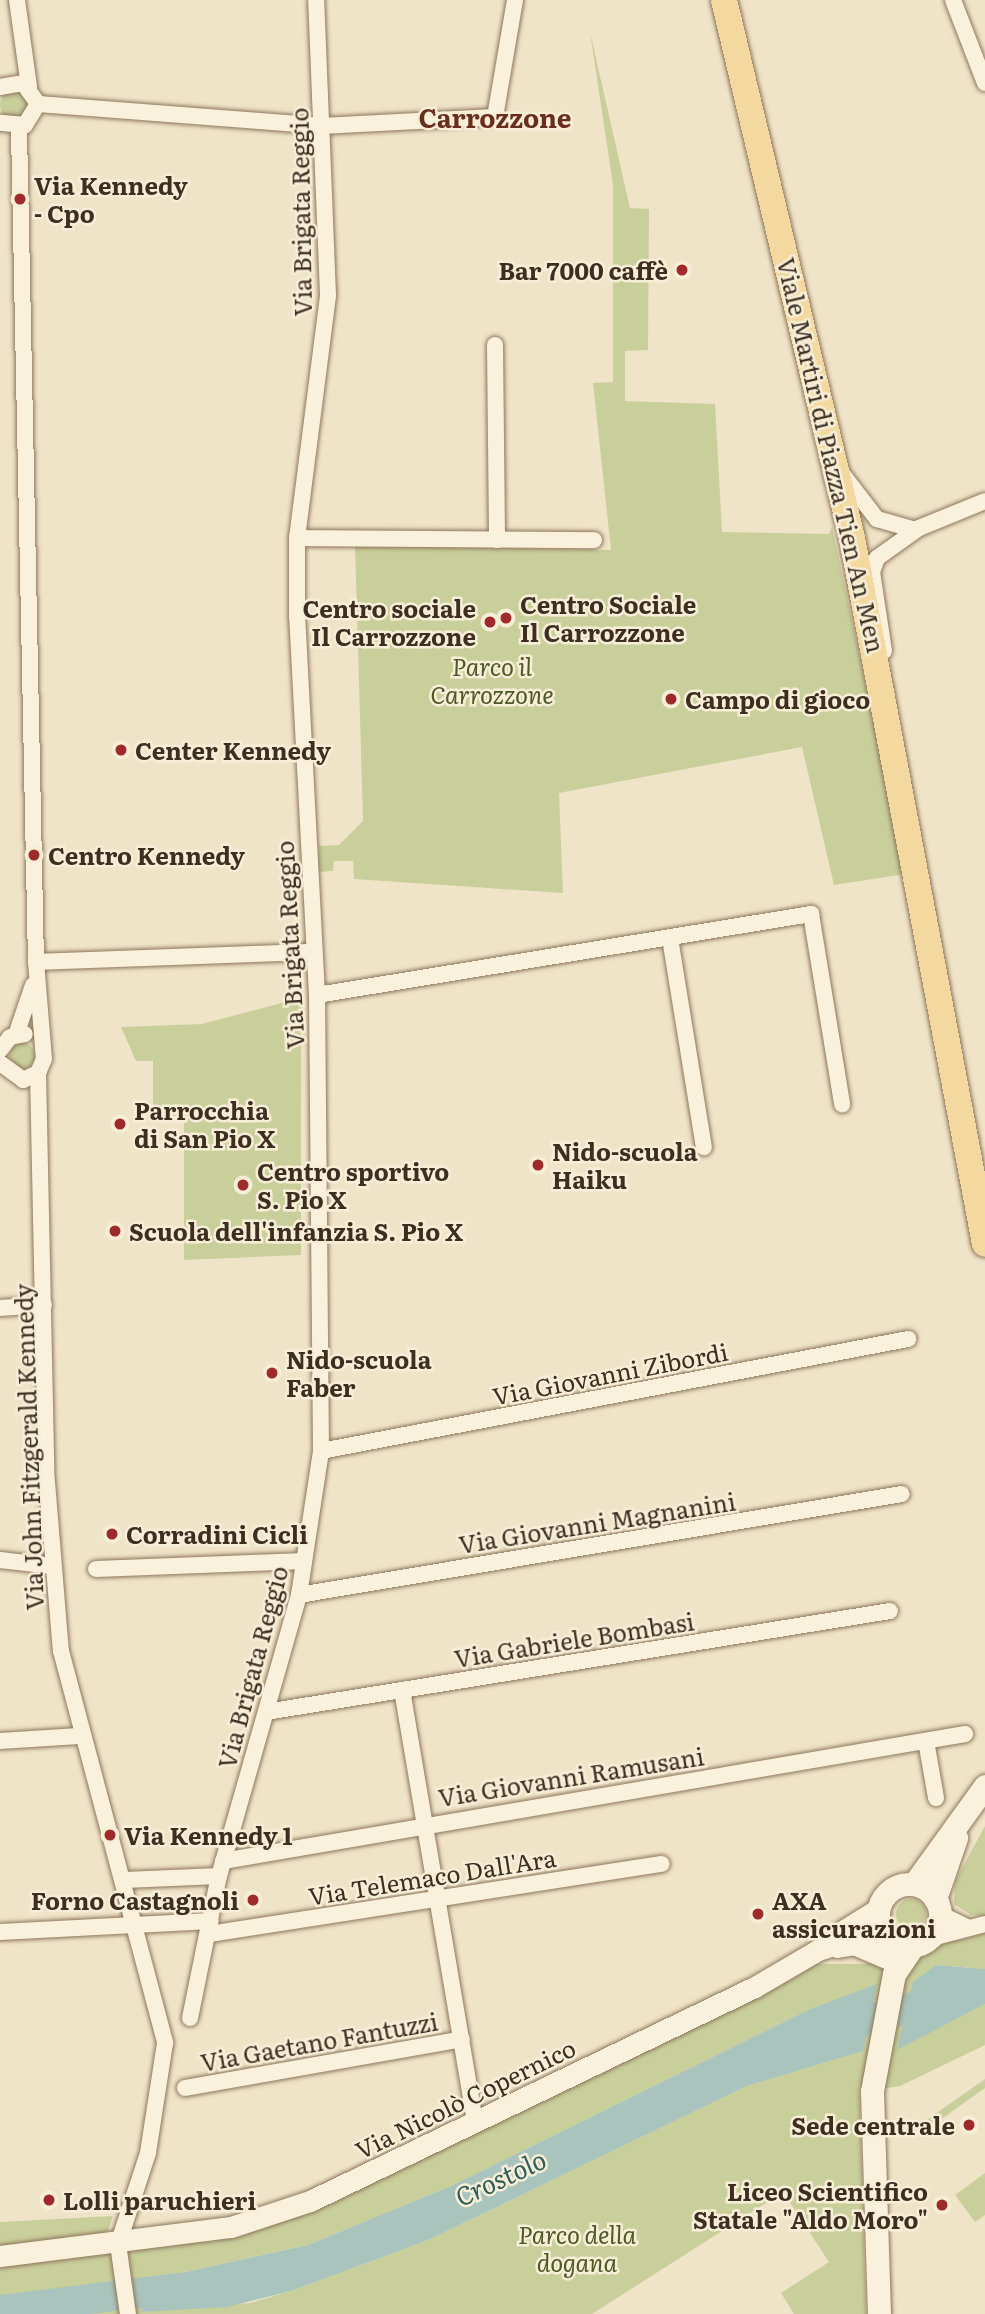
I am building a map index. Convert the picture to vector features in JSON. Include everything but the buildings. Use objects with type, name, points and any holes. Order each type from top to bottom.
[{"type":"main road","name":"Viale Martiri di Piazza Tien An Men","points":[[724,0],[837,466],[883,685],[985,1244]]},
{"type":"main road","points":[[879,2314],[872,2091],[895,1887],[914,1884],[985,1786]]},
{"type":"main road","points":[[888,1949],[921,1942],[937,1906],[962,1818]]},
{"type":"main road","points":[[914,1884],[937,1906]]},
{"type":"street","points":[[17,0],[15,85],[38,104],[321,126],[495,117],[515,0]]},
{"type":"street","name":"Via Brigata Reggio","points":[[190,2018],[221,1869],[299,1595],[321,1451],[317,995],[300,748],[297,538],[328,295],[316,0]]},
{"type":"street","points":[[953,0],[985,83]]},
{"type":"street","points":[[0,123],[19,128],[34,116],[38,104]]},
{"type":"street","name":"Via John Fitzgerald Kennedy","points":[[19,128],[36,962],[41,1045],[30,1076],[40,1128],[52,1566],[79,1736],[138,1926],[165,2043],[148,2153],[120,2253]]},
{"type":"street","points":[[495,345],[497,540]]},
{"type":"street","points":[[837,466],[877,519],[915,530]]},
{"type":"street","points":[[883,685],[883,630],[872,572],[885,548],[915,530],[985,501]]},
{"type":"street","points":[[297,538],[594,540]]},
{"type":"street","points":[[317,995],[811,914],[842,1104]]},
{"type":"street","points":[[670,938],[704,1147]]},
{"type":"street","points":[[36,962],[314,952]]},
{"type":"street","name":"Via John Fitzgerald Kennedy","points":[[0,1050],[16,1035],[31,1000],[36,962]]},
{"type":"street","points":[[16,1035],[41,1045]]},
{"type":"street","points":[[2,1070],[30,1076]]},
{"type":"street","points":[[0,1308],[44,1305]]},
{"type":"street","name":"Via Giovanni Zibordi","points":[[321,1451],[908,1339]]},
{"type":"street","name":"Via Giovanni Magnanini","points":[[299,1595],[902,1494]]},
{"type":"street","points":[[0,1560],[52,1566]]},
{"type":"street","points":[[96,1569],[304,1561]]},
{"type":"street","name":"Via Gabriele Bombasi","points":[[266,1712],[890,1611]]},
{"type":"street","points":[[402,1690],[475,2122]]},
{"type":"street","name":"Via Giovanni Ramusani","points":[[221,1869],[425,1822],[965,1734]]},
{"type":"street","points":[[0,1741],[79,1736]]},
{"type":"street","points":[[926,1741],[936,1798]]},
{"type":"street","name":"Via Telemaco Dall'Ara","points":[[0,1932],[138,1926],[210,1927],[662,1864]]},
{"type":"street","points":[[124,1880],[221,1869]]},
{"type":"street","points":[[937,1906],[978,1926]]},
{"type":"street","points":[[921,1942],[978,1926]]},
{"type":"street","name":"Via Nicolò Copernico","points":[[0,2256],[120,2253],[230,2227],[310,2201],[475,2122],[818,1950],[854,1944],[888,1949]]},
{"type":"street","name":"Via Nicolò Copernico","points":[[818,1950],[888,1949]]},
{"type":"street","name":"Via Gaetano Fantuzzi","points":[[185,2088],[462,2039]]},
{"type":"street","points":[[120,2253],[128,2314]]},
{"type":"green space","name":"Parco il Carrozzone","points":[[590,32],[630,208],[649,209],[648,350],[625,351],[625,401],[715,404],[722,532],[829,534],[832,527],[906,874],[834,885],[802,747],[559,793],[563,893],[354,879],[353,861],[334,861],[333,871],[318,872],[319,846],[339,845],[363,821],[355,545],[611,550],[593,383],[613,382],[613,185]]},
{"type":"green space","points":[[14,91],[24,95],[28,105],[24,115],[14,119],[4,115],[0,105],[4,95]]},
{"type":"green space","name":"Centro sportivo S. Pio X","points":[[301,998],[301,1255],[184,1260],[184,1115],[153,1118],[153,1061],[136,1061],[121,1027],[202,1024]]},
{"type":"green space","points":[[22,1043],[31,1047],[35,1056],[31,1065],[22,1069],[13,1065],[9,1056],[13,1047]]},
{"type":"green space","points":[[985,1826],[985,1916],[971,1915],[954,1904],[955,1881]]},
{"type":"green space","points":[[911,1899],[922,1903],[926,1914],[922,1925],[911,1929],[900,1925],[896,1914],[900,1903]]},
{"type":"green space","name":"Parco della dogana","points":[[985,1933],[985,1969],[936,1965],[897,2049],[985,2004],[985,2045],[900,2086],[862,2092],[859,2084],[866,2314],[794,2314],[781,2293],[829,2262],[783,2192],[592,2314],[52,2314],[114,2307],[112,2285],[0,2298],[0,2256],[231,2227],[794,1964],[864,1964]],"holes":[[[877,1985],[862,2051],[747,2086],[426,2241],[291,2291],[250,2303],[142,2312],[139,2282],[308,2245],[451,2186],[810,2009]]]},
{"type":"green space","points":[[985,2079],[985,2088],[922,2133],[918,2126]]},
{"type":"green space","points":[[985,2173],[985,2215],[975,2222],[955,2195]]},
{"type":"green space","points":[[113,2216],[105,2239],[0,2249],[0,2222]]},
{"type":"water","points":[[936,1965],[985,1969],[985,2004],[897,2050],[913,1982]]},
{"type":"water","points":[[877,1984],[863,2051],[747,2086],[426,2241],[291,2291],[227,2307],[142,2312],[139,2282],[308,2245],[451,2186],[810,2009]]},
{"type":"water","points":[[113,2285],[115,2307],[0,2314],[0,2298]]},
{"type":"waterway","name":"Crostolo","points":[[832,2031],[985,1985]]},
{"type":"waterway","name":"Crostolo","points":[[0,2310],[180,2288]]},
{"type":"place","name":"Via Kennedy - Cpo","points":[[20,199]]},
{"type":"place","name":"Bar 7000 caffè","points":[[682,270]]},
{"type":"place","name":"Centro Sociale Il Carrozzone","points":[[506,618]]},
{"type":"place","name":"Centro sociale Il Carrozzone","points":[[490,622]]},
{"type":"place","name":"Campo di gioco","points":[[671,699]]},
{"type":"place","name":"Center Kennedy","points":[[121,750]]},
{"type":"place","name":"Centro Kennedy","points":[[34,855]]},
{"type":"place","name":"Parrocchia di San Pio X","points":[[120,1124]]},
{"type":"place","name":"Nido-scuola Haiku","points":[[538,1165]]},
{"type":"place","name":"Centro sportivo S. Pio X","points":[[243,1185]]},
{"type":"place","name":"Scuola dell'infanzia S. Pio X","points":[[115,1231]]},
{"type":"place","name":"Nido-scuola Faber","points":[[272,1373]]},
{"type":"place","name":"Corradini Cicli","points":[[112,1534]]},
{"type":"place","name":"Via Kennedy 1","points":[[110,1835]]},
{"type":"place","name":"Forno Castagnoli","points":[[253,1900]]},
{"type":"place","name":"AXA assicurazioni","points":[[758,1914]]},
{"type":"place","name":"Sede centrale","points":[[969,2125]]},
{"type":"place","name":"Lolli paruchieri","points":[[49,2200]]},
{"type":"place","name":"Liceo Scientifico Statale \"Aldo Moro\"","points":[[942,2205]]},
{"type":"district","name":"Carrozzone","points":[[495,117]]}]
